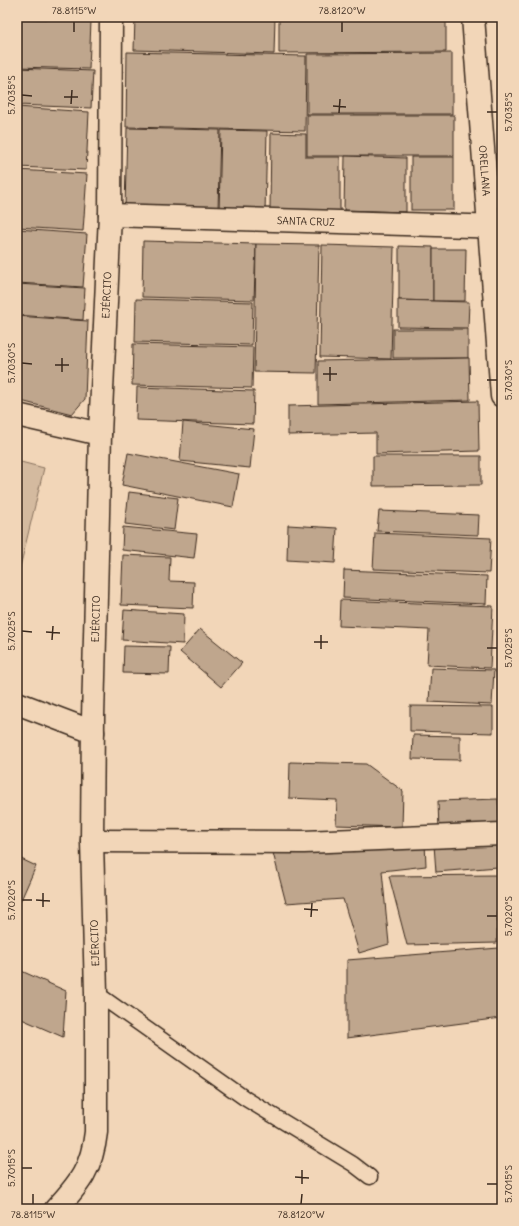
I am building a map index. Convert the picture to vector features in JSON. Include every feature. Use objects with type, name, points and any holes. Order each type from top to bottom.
[{"type":"street","name":"EJÉRCITO","points":[[56,1209],[71,1193],[82,1178],[90,1161],[96,1132],[96,993],[92,841],[93,732],[100,434],[110,215],[111,17]]},
{"type":"street","name":"ORELLANA","points":[[473,17],[495,227],[502,396]]},
{"type":"street","name":"SANTA CRUZ","points":[[110,215],[495,227]]},
{"type":"street","points":[[17,415],[100,434]]},
{"type":"street","points":[[17,703],[93,732]]},
{"type":"street","points":[[92,841],[304,842],[502,834]]},
{"type":"lane","points":[[96,993],[246,1099],[370,1176]]},
{"type":"shaded area","points":[[17,461],[44,468],[17,580]]},
{"type":"building","points":[[17,17],[89,17],[89,20]]},
{"type":"building","points":[[135,17],[275,17],[274,54],[134,50]]},
{"type":"building","points":[[279,17],[446,17],[446,52],[279,53]]},
{"type":"building","points":[[17,18],[91,21],[89,69],[17,67]]},
{"type":"building","points":[[502,26],[502,53],[501,53]]},
{"type":"building","points":[[127,52],[306,56],[305,131],[126,127]]},
{"type":"building","points":[[452,53],[452,114],[307,114],[307,54]]},
{"type":"building","points":[[17,68],[93,71],[91,108],[17,105]]},
{"type":"building","points":[[17,107],[89,112],[86,170],[17,167]]},
{"type":"building","points":[[307,115],[454,115],[454,156],[307,156]]},
{"type":"building","points":[[127,128],[220,130],[218,210],[125,208]]},
{"type":"building","points":[[221,130],[267,131],[265,212],[219,212]]},
{"type":"building","points":[[271,133],[306,134],[306,157],[340,157],[340,212],[270,212]]},
{"type":"building","points":[[345,156],[406,158],[406,212],[344,210]]},
{"type":"building","points":[[411,157],[454,157],[454,210],[411,210]]},
{"type":"building","points":[[17,170],[87,174],[83,231],[17,227]]},
{"type":"building","points":[[17,229],[87,234],[83,287],[17,283]]},
{"type":"building","points":[[143,241],[256,244],[254,300],[142,297]]},
{"type":"building","points":[[256,244],[319,245],[316,373],[254,372]]},
{"type":"building","points":[[322,245],[394,247],[391,359],[320,357]]},
{"type":"building","points":[[399,246],[433,247],[433,301],[399,300]]},
{"type":"building","points":[[433,249],[466,249],[465,301],[433,301]]},
{"type":"building","points":[[17,284],[85,288],[83,320],[17,315]]},
{"type":"building","points":[[136,299],[253,302],[252,345],[135,342]]},
{"type":"building","points":[[398,300],[469,302],[468,328],[398,327]]},
{"type":"building","points":[[17,316],[88,321],[85,399],[72,414],[17,400]]},
{"type":"building","points":[[393,329],[468,329],[468,358],[393,358]]},
{"type":"building","points":[[133,344],[253,347],[252,388],[132,385]]},
{"type":"building","points":[[469,358],[470,400],[318,404],[318,361]]},
{"type":"building","points":[[137,387],[254,391],[253,424],[136,420]]},
{"type":"building","points":[[478,401],[479,451],[376,454],[376,433],[288,435],[288,406]]},
{"type":"building","points":[[183,422],[254,429],[250,468],[180,461]]},
{"type":"building","points":[[128,453],[239,474],[233,507],[122,485]]},
{"type":"building","points":[[373,456],[481,456],[481,485],[373,486]]},
{"type":"building","points":[[129,492],[178,498],[174,530],[125,524]]},
{"type":"building","points":[[379,511],[479,515],[478,535],[377,531]]},
{"type":"building","points":[[288,525],[337,528],[335,563],[287,560]]},
{"type":"building","points":[[123,527],[197,534],[194,558],[122,550]]},
{"type":"building","points":[[375,533],[491,538],[489,573],[373,569]]},
{"type":"building","points":[[123,555],[170,557],[169,581],[194,582],[193,608],[121,605]]},
{"type":"building","points":[[344,570],[487,576],[486,604],[343,598]]},
{"type":"building","points":[[340,600],[493,606],[490,668],[427,665],[429,630],[339,626]]},
{"type":"building","points":[[124,610],[184,614],[183,644],[122,640]]},
{"type":"building","points":[[200,629],[242,663],[221,687],[180,652]]},
{"type":"building","points":[[124,646],[170,647],[169,674],[123,673]]},
{"type":"building","points":[[431,668],[494,670],[492,705],[429,702]]},
{"type":"building","points":[[410,706],[493,707],[493,733],[410,731]]},
{"type":"building","points":[[413,735],[460,736],[460,760],[412,759]]},
{"type":"building","points":[[290,762],[366,764],[403,791],[402,827],[336,825],[337,800],[289,798]]},
{"type":"building","points":[[498,799],[500,828],[439,831],[438,801]]},
{"type":"building","points":[[496,840],[498,867],[436,872],[434,845]]},
{"type":"building","points":[[425,842],[426,866],[382,871],[389,944],[359,953],[343,899],[286,903],[272,849]]},
{"type":"building","points":[[17,857],[36,866],[17,909]]},
{"type":"building","points":[[498,875],[497,943],[407,945],[389,876]]},
{"type":"building","points":[[499,948],[501,1018],[347,1038],[347,960]]},
{"type":"building","points":[[17,969],[66,991],[63,1037],[17,1017]]}]
